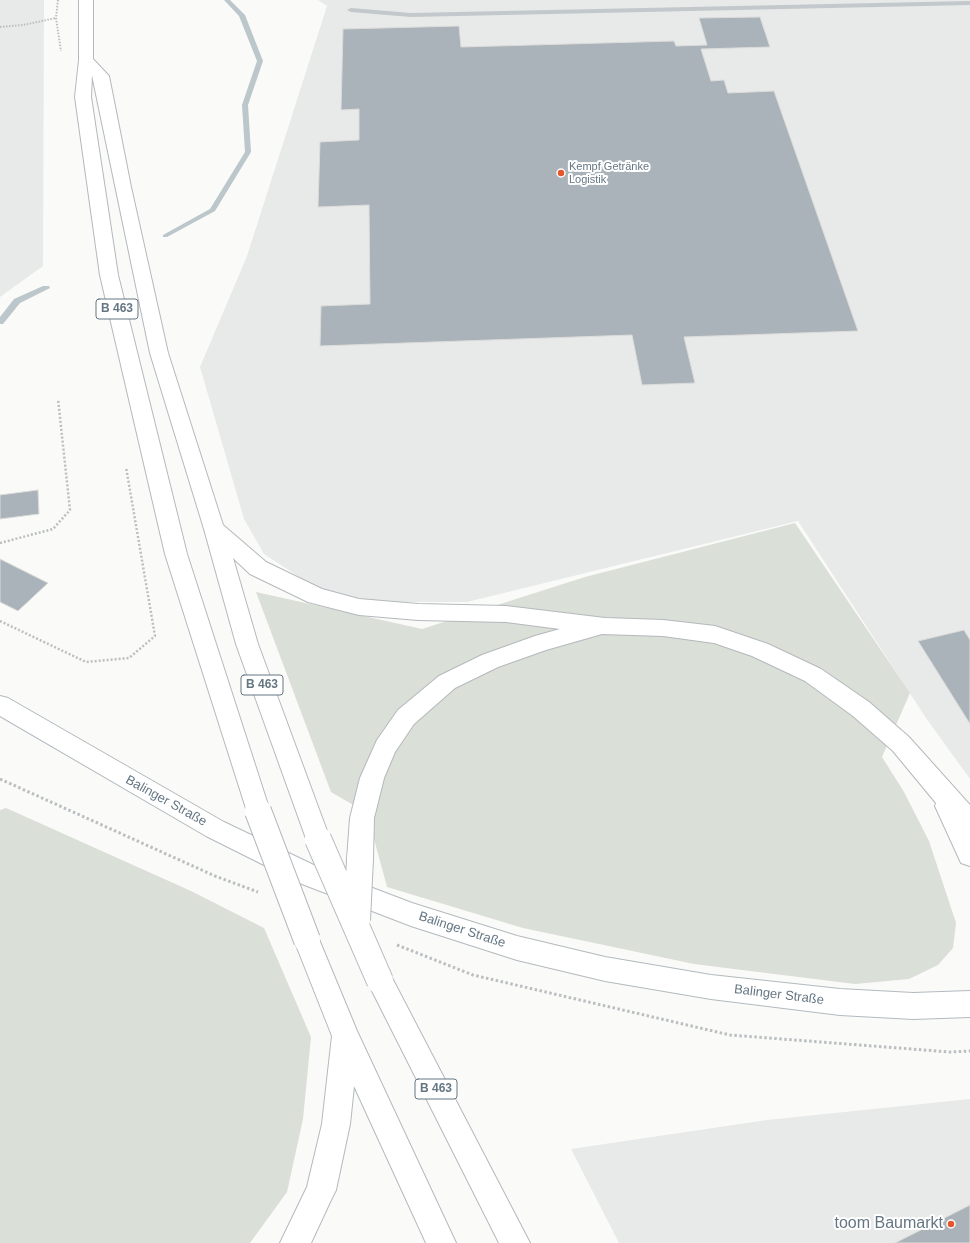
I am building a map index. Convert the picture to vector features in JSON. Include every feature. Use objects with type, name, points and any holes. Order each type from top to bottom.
[{"type":"main road","name":"B 463","points":[[86,0],[86,60],[83,97],[109,275],[176,554],[258,810],[345,1036],[441,1243]]},
{"type":"main road","name":"B 463","points":[[86,60],[101,76],[123,187],[159,353],[214,529],[247,644],[318,839],[380,981],[515,1243]]},
{"type":"main road","points":[[214,529],[258,568],[316,596],[359,607],[418,612],[506,614],[605,626],[662,628],[715,635],[760,650],[813,675],[861,709],[901,744],[939,789],[970,822]]},
{"type":"main road","points":[[356,924],[362,818],[372,778],[385,747],[406,717],[447,682],[490,661],[543,642],[605,626]]},
{"type":"main road","name":"Balinger Straße","points":[[0,706],[215,829],[311,876],[411,914],[517,948],[606,969],[719,988],[840,1002],[913,1006],[970,1004]]},
{"type":"main road","points":[[939,789],[970,855]]},
{"type":"main road","points":[[295,1243],[321,1190],[336,1124],[345,1036]]},
{"type":"lane","points":[[350,10],[411,15],[970,3]]},
{"type":"path","points":[[0,27],[23,25],[56,18]]},
{"type":"path","points":[[0,543],[53,529],[70,510],[58,399]]},
{"type":"path","points":[[0,621],[86,662],[129,658],[155,636],[125,461]]},
{"type":"shaded area","points":[[0,0],[44,0],[43,266],[0,297]]},
{"type":"shaded area","points":[[318,0],[970,0],[970,779],[926,718],[798,521],[467,602],[381,602],[321,591],[264,554],[244,519],[200,367],[247,256],[327,6]]},
{"type":"shaded area","points":[[795,523],[910,693],[882,757],[904,792],[929,841],[956,923],[953,948],[938,965],[909,979],[855,984],[694,964],[523,928],[387,887],[367,813],[331,792],[256,592],[422,629],[585,577]]},
{"type":"shaded area","points":[[6,808],[191,891],[264,928],[311,1037],[303,1119],[287,1192],[250,1243],[0,1243],[0,810]]},
{"type":"shaded area","points":[[970,1099],[970,1243],[619,1243],[571,1149],[767,1120]]},
{"type":"building","name":"Kempf Getränke Logistik","points":[[760,17],[770,47],[701,49],[711,81],[724,80],[728,93],[774,91],[858,331],[684,337],[695,383],[642,385],[632,335],[320,346],[321,306],[370,304],[369,205],[318,207],[320,142],[359,140],[359,109],[341,110],[343,29],[459,26],[461,47],[674,41],[676,46],[707,45],[699,18]]},
{"type":"building","points":[[38,490],[39,514],[0,519],[0,495]]},
{"type":"building","points":[[0,559],[48,583],[18,611],[0,602]]},
{"type":"building","points":[[964,630],[970,640],[970,724],[918,641]]},
{"type":"building","name":"toom Baumarkt","points":[[970,1205],[970,1243],[895,1243]]},
{"type":"waterway","points":[[165,236],[213,210],[248,152],[245,105],[260,61],[242,15],[227,0]]},
{"type":"waterway","points":[[0,322],[17,301],[46,288]]},
{"type":"place","name":"Kempf Getränke Logistik","points":[[561,173]]},
{"type":"place","name":"toom Baumarkt","points":[[951,1224]]}]
